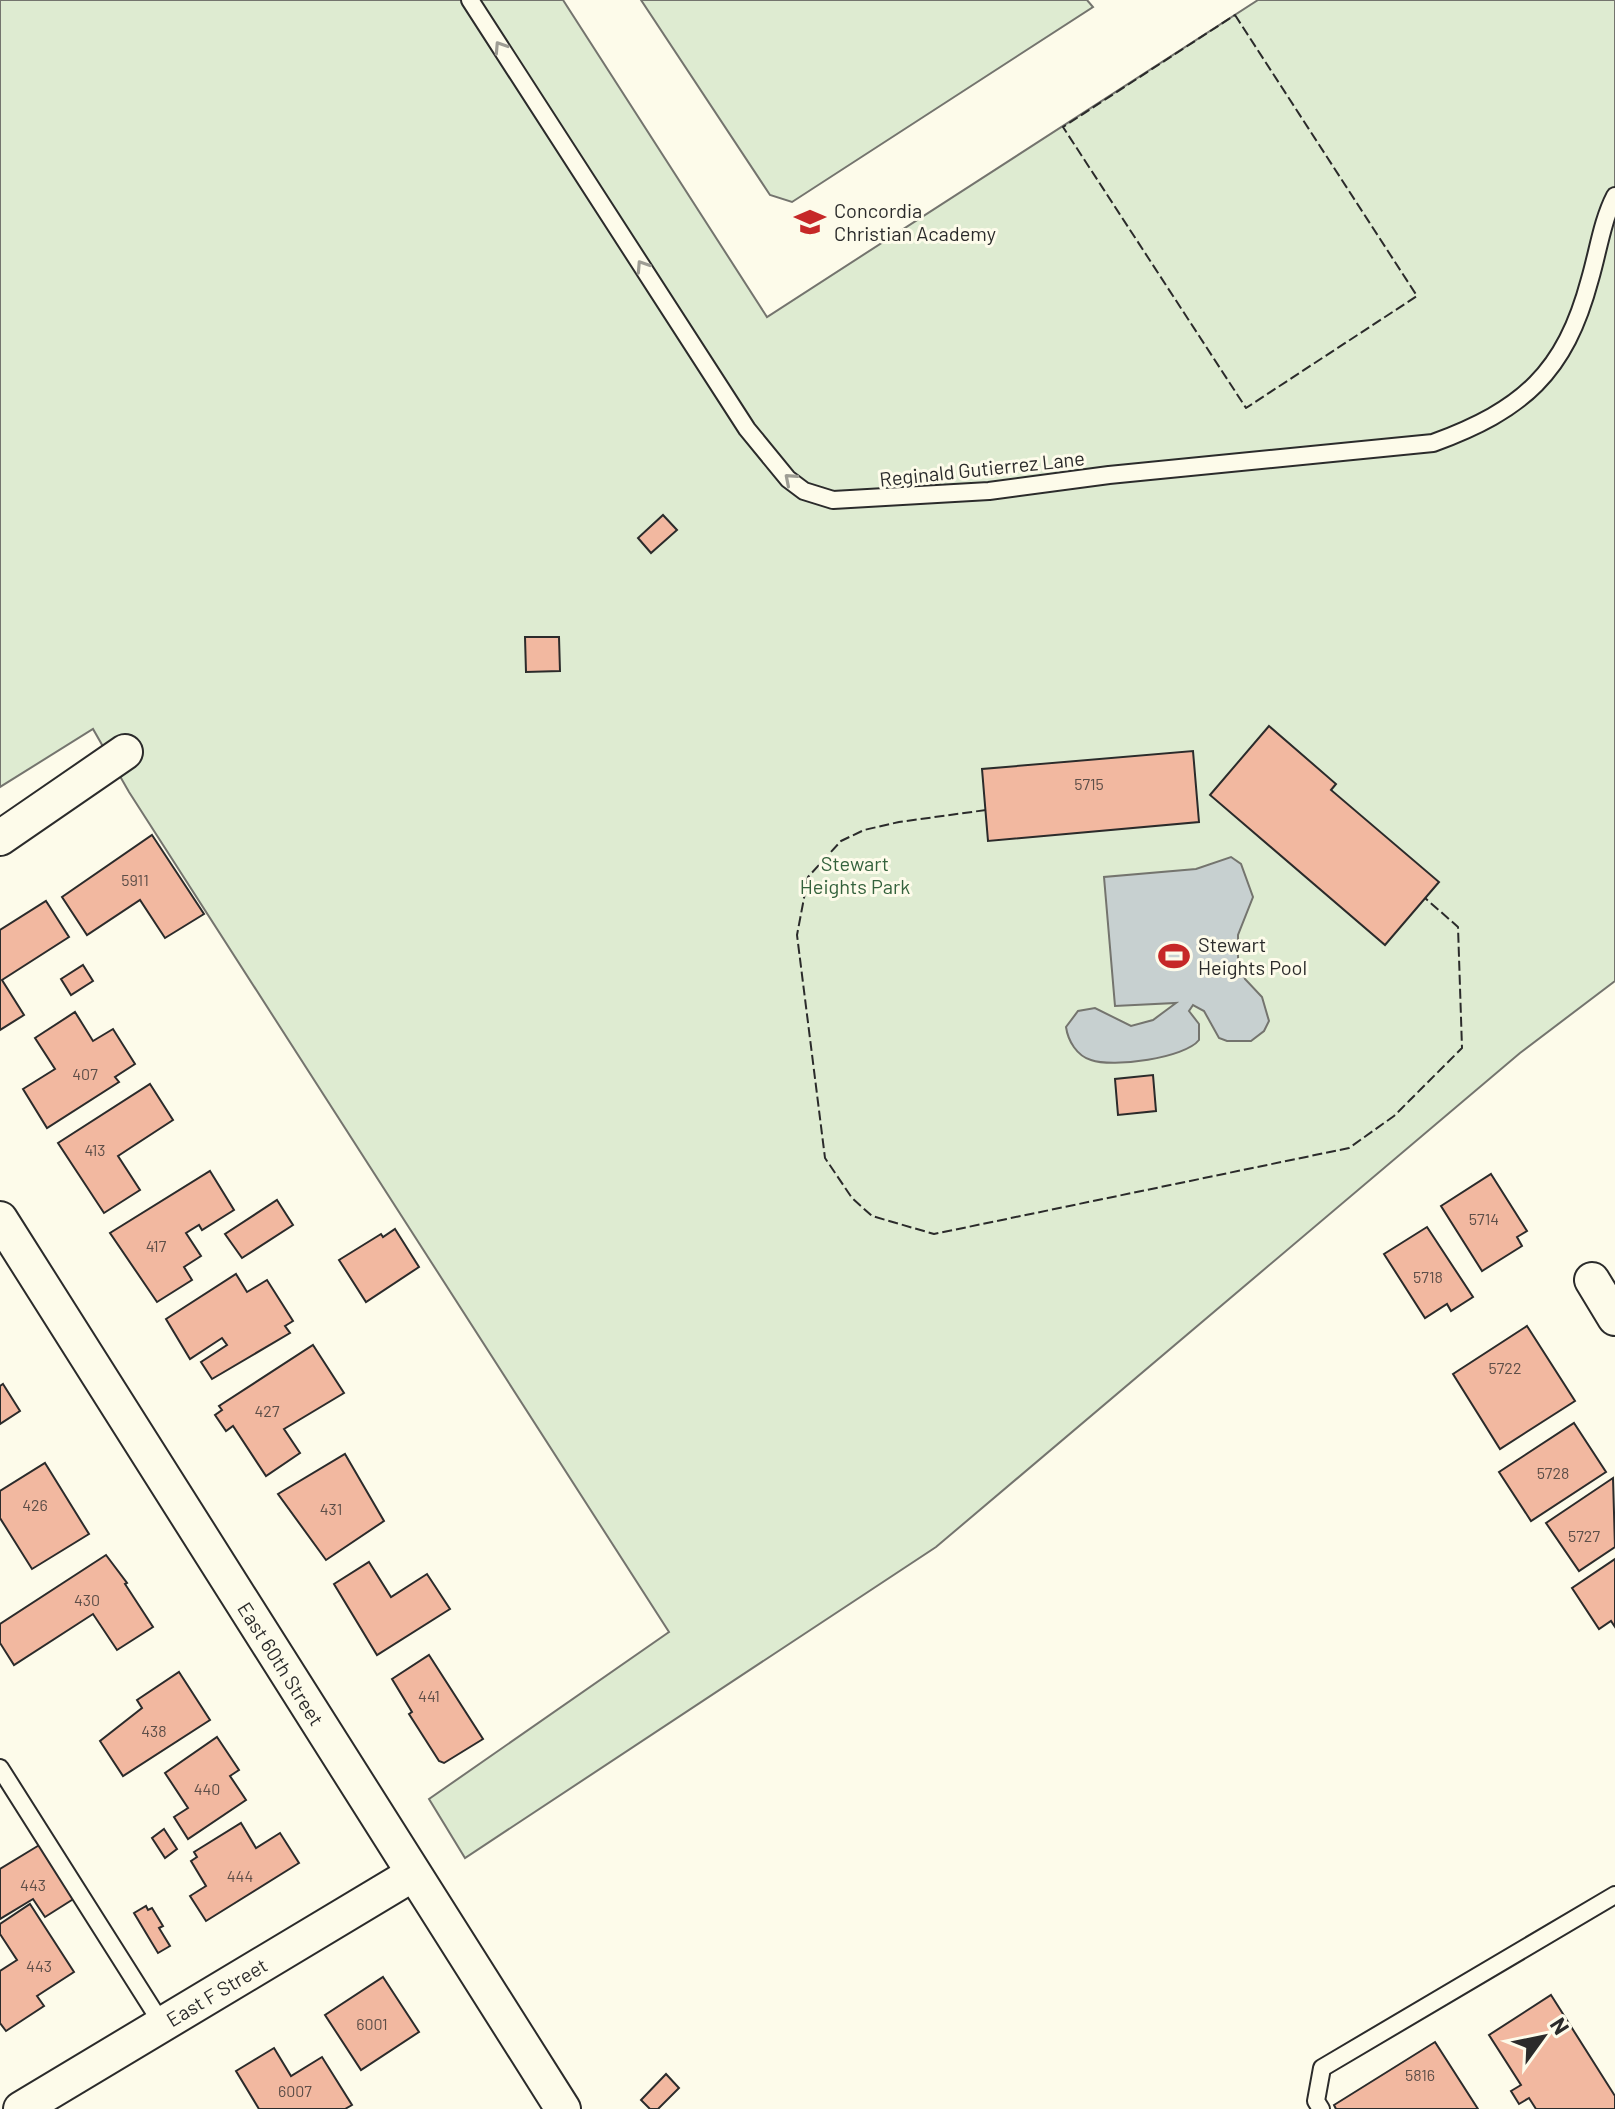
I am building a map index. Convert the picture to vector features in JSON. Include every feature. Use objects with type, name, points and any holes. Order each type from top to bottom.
[{"type":"street","points":[[0,838],[125,752]]},
{"type":"street","name":"East 60th Street","points":[[0,1219],[563,2109]]},
{"type":"street","points":[[1592,1280],[1615,1318]]},
{"type":"street","name":"East F Street","points":[[21,2109],[413,1874]]},
{"type":"lane","name":"Reginald Gutierrez Lane","points":[[470,0],[768,457],[804,491],[833,500],[989,491],[1109,475],[1433,443],[1481,425],[1507,410],[1545,376],[1574,330],[1615,196]]},
{"type":"lane","points":[[0,1768],[162,2024]]},
{"type":"lane","points":[[1321,2109],[1316,2101],[1322,2068],[1615,1895]]},
{"type":"green space","name":"Stewart Heights Park","points":[[0,0],[563,0],[767,317],[1258,0],[1615,0],[1615,981],[1520,1053],[936,1547],[465,1858],[429,1799],[669,1632],[129,792],[93,729],[0,787]]},
{"type":"green space","points":[[641,0],[1087,0],[1093,7],[792,202],[770,195]]},
{"type":"shaded area","name":"Stewart Heights Pool","points":[[1231,857],[1241,864],[1253,897],[1238,935],[1238,961],[1245,979],[1262,997],[1269,1021],[1264,1031],[1251,1041],[1227,1041],[1219,1038],[1204,1011],[1193,1005],[1189,1011],[1199,1024],[1199,1040],[1179,1052],[1148,1060],[1115,1063],[1091,1060],[1081,1055],[1071,1043],[1066,1027],[1078,1011],[1095,1008],[1131,1026],[1153,1020],[1176,1003],[1115,1006],[1104,877],[1196,869]]},
{"type":"building","points":[[663,515],[677,530],[651,553],[638,538]]},
{"type":"building","points":[[525,637],[559,637],[560,671],[526,672]]},
{"type":"building","points":[[1269,726],[1336,784],[1331,790],[1439,882],[1385,945],[1210,795]]},
{"type":"building","points":[[1193,751],[1199,822],[988,841],[982,769]]},
{"type":"building","points":[[152,835],[204,914],[165,938],[140,900],[87,935],[62,897]]},
{"type":"building","points":[[46,901],[69,937],[2,980],[24,1015],[0,1030],[0,930]]},
{"type":"building","points":[[83,965],[93,981],[71,995],[61,979]]},
{"type":"building","points":[[75,1012],[93,1041],[113,1029],[135,1064],[115,1077],[119,1082],[47,1128],[23,1089],[55,1069],[35,1038]]},
{"type":"building","points":[[1153,1075],[1156,1111],[1118,1115],[1115,1079]]},
{"type":"building","points":[[150,1084],[173,1120],[118,1156],[140,1190],[104,1213],[58,1143]]},
{"type":"building","points":[[210,1171],[234,1210],[202,1230],[199,1225],[186,1233],[201,1256],[184,1267],[192,1280],[157,1302],[110,1233]]},
{"type":"building","points":[[1491,1174],[1527,1231],[1517,1237],[1522,1246],[1482,1271],[1441,1206]]},
{"type":"building","points":[[277,1200],[293,1225],[242,1258],[225,1234]]},
{"type":"building","points":[[1427,1227],[1473,1297],[1451,1311],[1447,1304],[1425,1318],[1384,1254]]},
{"type":"building","points":[[395,1229],[419,1267],[366,1302],[339,1260],[381,1234],[383,1237]]},
{"type":"building","points":[[236,1274],[247,1292],[267,1280],[293,1321],[285,1326],[290,1333],[212,1379],[201,1362],[227,1345],[222,1338],[190,1359],[166,1319]]},
{"type":"building","points":[[1527,1326],[1575,1401],[1500,1449],[1453,1374]]},
{"type":"building","points":[[313,1345],[344,1393],[284,1429],[300,1453],[266,1476],[233,1426],[226,1431],[215,1415],[222,1410],[219,1406]]},
{"type":"building","points":[[3,1384],[20,1411],[0,1424],[0,1386]]},
{"type":"building","points":[[1574,1423],[1606,1472],[1531,1521],[1499,1472]]},
{"type":"building","points":[[345,1454],[384,1521],[326,1560],[278,1494]]},
{"type":"building","points":[[45,1463],[89,1534],[32,1569],[0,1518],[0,1491]]},
{"type":"building","points":[[1613,1478],[1615,1547],[1579,1571],[1546,1523]]},
{"type":"building","points":[[106,1555],[153,1627],[117,1650],[93,1614],[14,1665],[0,1643],[0,1624]]},
{"type":"building","points":[[1615,1559],[1615,1627],[1611,1621],[1599,1629],[1572,1588]]},
{"type":"building","points":[[369,1562],[391,1597],[427,1574],[450,1609],[377,1655],[334,1584]]},
{"type":"building","points":[[429,1655],[483,1739],[444,1763],[439,1761],[409,1714],[412,1712],[392,1679]]},
{"type":"building","points":[[179,1672],[210,1720],[123,1776],[100,1741],[142,1708],[137,1700]]},
{"type":"building","points":[[217,1737],[239,1770],[230,1776],[246,1800],[188,1839],[174,1817],[188,1808],[165,1773]]},
{"type":"building","points":[[241,1823],[256,1848],[280,1833],[299,1863],[206,1921],[190,1896],[206,1886],[191,1861],[197,1857],[194,1852]]},
{"type":"building","points":[[164,1829],[177,1849],[165,1858],[152,1838]]},
{"type":"building","points":[[41,1844],[75,1898],[45,1917],[33,1899],[0,1919],[0,1869]]},
{"type":"building","points":[[30,1904],[74,1972],[37,1996],[44,2006],[6,2031],[0,2023],[0,1971],[17,1960],[0,1934],[0,1924]]},
{"type":"building","points":[[146,1906],[148,1910],[152,1908],[163,1926],[159,1928],[170,1946],[158,1953],[134,1913]]},
{"type":"building","points":[[383,1977],[419,2032],[361,2070],[325,2015]]},
{"type":"building","points":[[1551,1995],[1615,2096],[1615,2109],[1536,2109],[1529,2098],[1519,2104],[1511,2091],[1521,2085],[1489,2035]]},
{"type":"building","points":[[1435,2042],[1478,2109],[1336,2109],[1334,2105]]},
{"type":"building","points":[[274,2048],[291,2076],[322,2057],[352,2105],[345,2109],[259,2109],[236,2071]]},
{"type":"building","points":[[666,2074],[679,2088],[658,2109],[650,2109],[641,2100]]},
{"type":"fence","points":[[1235,15],[1417,296],[1246,408],[1063,127],[1235,15]]},
{"type":"fence","points":[[986,810],[899,822],[864,830],[841,841],[808,877],[797,935],[825,1158],[852,1198],[872,1216],[934,1234],[1349,1148],[1394,1116],[1462,1048],[1458,927],[1425,898]]},
{"type":"place","name":"Concordia Christian Academy","points":[[810,222]]},
{"type":"place","name":"Stewart Heights Pool","points":[[1174,956]]}]
